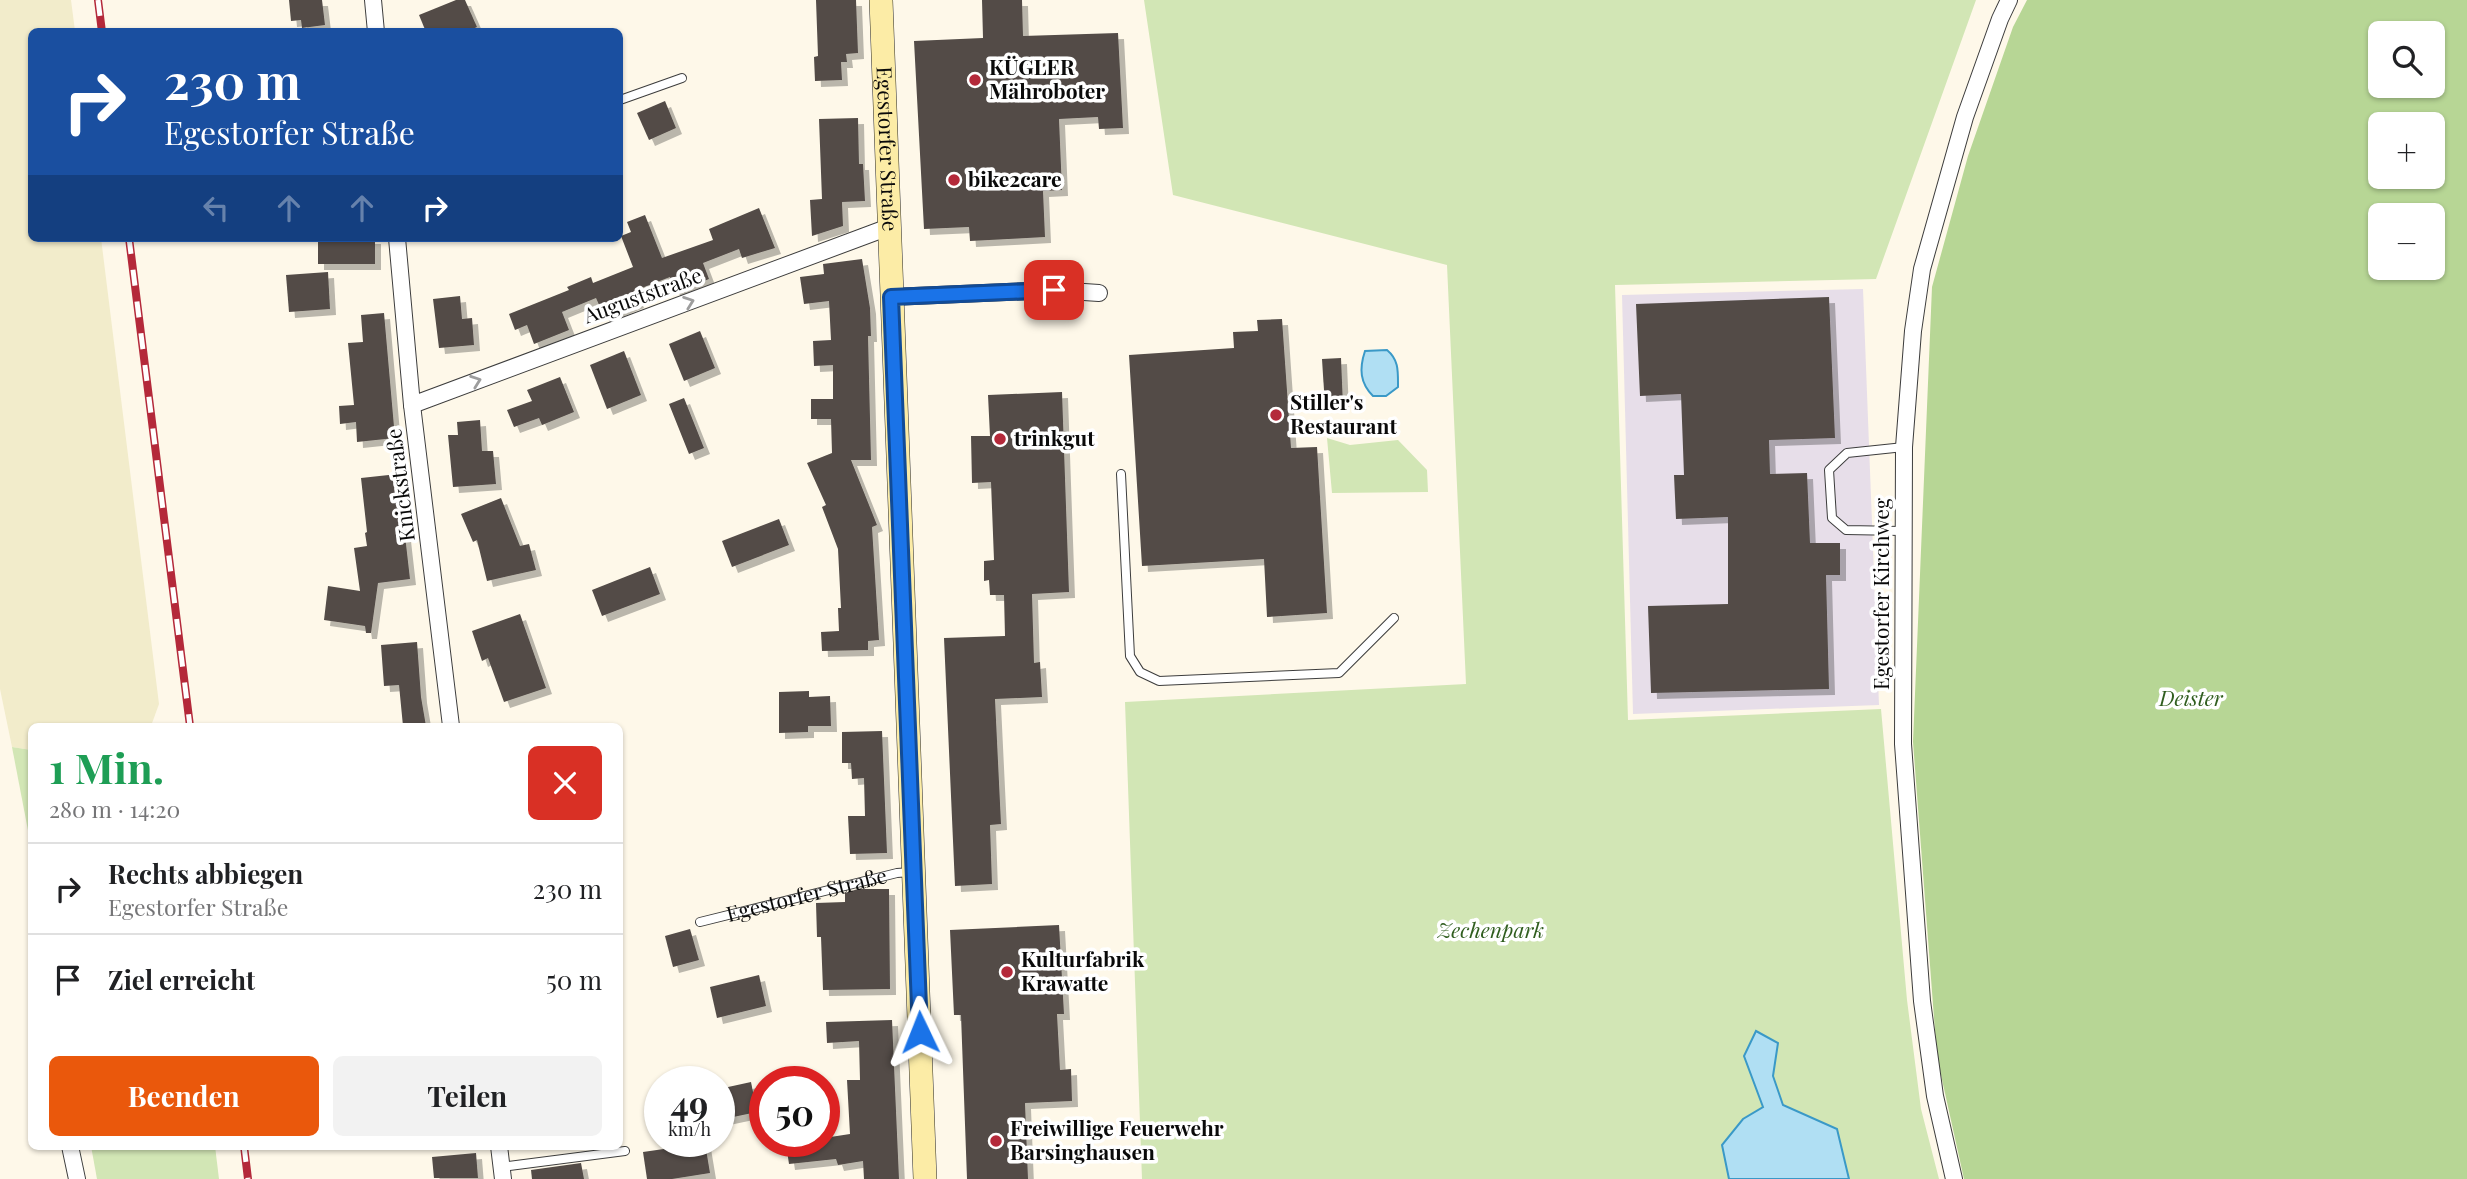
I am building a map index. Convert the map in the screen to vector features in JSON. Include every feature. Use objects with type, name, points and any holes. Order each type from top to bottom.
[{"type":"main road","name":"Egestorfer Straße","points":[[881,0],[925,1179]]},
{"type":"street","points":[[373,0],[376,28]]},
{"type":"street","name":"Egestorfer Kirchweg","points":[[1954,1179],[1935,1096],[1922,1001],[1903,744],[1904,447],[1913,331],[1922,269],[1965,117],[2009,0]]},
{"type":"street","name":"Auguststraße","points":[[412,405],[889,227]]},
{"type":"street","name":"Knickstraße","points":[[397,242],[412,405],[451,723]]},
{"type":"street","points":[[891,297],[1054,290],[1099,293]]},
{"type":"street","points":[[71,1150],[77,1179]]},
{"type":"street","points":[[499,1150],[502,1173]]},
{"type":"lane","points":[[623,99],[682,78]]},
{"type":"lane","points":[[1902,531],[1846,530],[1832,518],[1829,470],[1847,453],[1904,447]]},
{"type":"lane","points":[[1121,474],[1130,656],[1140,672],[1160,681],[1339,673],[1394,618]]},
{"type":"lane","name":"Egestorfer Straße","points":[[700,922],[914,871]]},
{"type":"lane","points":[[502,1173],[625,1152]]},
{"type":"shaded area","points":[[0,0],[71,0],[75,28],[28,28],[28,242],[101,242],[159,704],[152,723],[28,723],[28,750],[12,747],[0,689]]},
{"type":"shaded area","points":[[1863,289],[1879,705],[1633,714],[1622,295]]},
{"type":"green space","name":"Zechenpark","points":[[1144,0],[1976,0],[1876,279],[1615,285],[1628,720],[1881,709],[1907,1000],[1921,1109],[1939,1179],[1849,1179],[1837,1129],[1783,1105],[1773,1076],[1777,1043],[1755,1083],[1764,1107],[1743,1119],[1722,1145],[1729,1179],[1142,1179],[1125,702],[1466,684],[1447,265],[1173,195]]},
{"type":"green space","name":"Deister","points":[[2027,0],[2467,0],[2467,1179],[1964,1179],[1937,1057],[1913,742],[1932,287],[1968,156],[2013,27]]},
{"type":"green space","points":[[1327,438],[1350,445],[1398,440],[1427,470],[1428,492],[1332,493]]},
{"type":"green space","points":[[12,747],[28,750],[28,830]]},
{"type":"green space","points":[[92,1150],[215,1150],[219,1179],[97,1179]]},
{"type":"water","points":[[1387,350],[1396,362],[1398,387],[1386,396],[1373,396],[1365,386],[1362,375],[1365,351]]},
{"type":"water","points":[[1756,1031],[1778,1043],[1773,1076],[1783,1105],[1837,1129],[1849,1179],[1729,1179],[1722,1145],[1743,1119],[1763,1107],[1744,1056]]},
{"type":"building","points":[[289,0],[322,0],[325,25],[302,28],[301,20],[291,21]]},
{"type":"building","points":[[456,0],[465,0],[477,27],[424,28],[419,15]]},
{"type":"building","points":[[816,0],[856,0],[858,53],[846,54],[847,62],[841,62],[842,80],[815,81],[814,57],[818,56]]},
{"type":"building","points":[[982,0],[1022,0],[1023,36],[1118,33],[1123,128],[1099,129],[1098,117],[1059,119],[1062,190],[1043,191],[1045,237],[970,241],[969,227],[924,229],[914,41],[983,38]]},
{"type":"building","points":[[665,101],[676,128],[649,140],[637,113]]},
{"type":"building","points":[[858,118],[859,164],[863,164],[865,201],[842,202],[843,226],[812,236],[810,200],[822,199],[819,119]]},
{"type":"building","points":[[759,208],[775,248],[742,258],[739,249],[703,263],[709,279],[675,293],[670,277],[634,291],[638,302],[604,316],[596,298],[562,312],[569,330],[534,344],[527,325],[515,330],[509,314],[569,290],[567,287],[591,277],[593,283],[633,267],[623,241],[623,235],[631,232],[627,222],[645,215],[662,258],[713,240],[709,229]]},
{"type":"building","points":[[318,242],[375,242],[375,264],[318,264]]},
{"type":"building","points":[[862,259],[870,308],[871,336],[868,336],[871,460],[851,460],[877,525],[872,527],[879,640],[868,641],[868,650],[822,651],[821,632],[839,631],[838,608],[841,608],[838,549],[822,507],[826,505],[807,463],[832,453],[831,419],[811,419],[811,399],[833,399],[833,365],[814,366],[813,341],[831,340],[829,301],[804,304],[800,277],[824,274],[823,264]]},
{"type":"building","points":[[328,272],[330,309],[289,312],[286,275]]},
{"type":"building","points":[[460,296],[462,319],[472,318],[474,345],[439,348],[433,299]]},
{"type":"building","points":[[1829,297],[1835,438],[1769,440],[1770,474],[1807,473],[1810,543],[1840,543],[1840,575],[1826,575],[1829,689],[1651,693],[1648,606],[1728,604],[1728,517],[1676,519],[1674,475],[1684,475],[1681,394],[1640,396],[1636,304]]},
{"type":"building","points":[[384,313],[395,438],[357,442],[356,422],[340,424],[339,406],[354,405],[348,343],[363,342],[361,315]]},
{"type":"building","points":[[1282,319],[1291,448],[1317,447],[1327,613],[1267,617],[1264,559],[1142,566],[1129,355],[1234,348],[1233,332],[1258,331],[1257,320]]},
{"type":"building","points":[[700,331],[715,368],[684,381],[669,344]]},
{"type":"building","points":[[624,351],[641,395],[607,409],[590,365]]},
{"type":"building","points":[[1341,358],[1343,406],[1325,406],[1322,359]]},
{"type":"building","points":[[560,377],[574,412],[542,425],[539,418],[514,427],[507,410],[532,401],[527,390]]},
{"type":"building","points":[[1062,392],[1069,592],[1032,594],[1034,663],[1040,662],[1042,697],[995,699],[1001,824],[990,825],[992,884],[955,886],[944,638],[1005,636],[1004,595],[990,595],[989,580],[984,581],[984,561],[994,560],[991,482],[972,483],[971,436],[990,436],[988,395]]},
{"type":"building","points":[[684,398],[704,448],[689,454],[669,404]]},
{"type":"building","points":[[480,420],[482,451],[493,451],[496,484],[453,487],[448,435],[458,435],[457,422]]},
{"type":"building","points":[[398,474],[410,579],[378,583],[371,633],[366,633],[365,626],[324,620],[328,586],[360,591],[354,548],[367,546],[361,478]]},
{"type":"building","points":[[501,498],[520,546],[529,544],[536,570],[487,581],[477,540],[473,542],[461,514]]},
{"type":"building","points":[[779,519],[789,545],[732,567],[722,541]]},
{"type":"building","points":[[650,567],[660,594],[602,616],[592,590]]},
{"type":"building","points":[[520,614],[546,688],[504,702],[488,658],[482,661],[472,631]]},
{"type":"building","points":[[417,642],[425,723],[403,723],[399,685],[384,686],[381,645]]},
{"type":"building","points":[[809,691],[809,697],[830,696],[831,726],[808,726],[808,732],[779,733],[779,692]]},
{"type":"building","points":[[882,731],[887,853],[850,854],[848,816],[865,816],[864,778],[852,779],[851,763],[842,763],[842,732]]},
{"type":"building","points":[[858,889],[889,889],[890,989],[823,990],[821,937],[817,937],[816,903],[845,902],[845,893]]},
{"type":"building","points":[[1059,925],[1064,1014],[1057,1014],[1060,1070],[1071,1069],[1072,1101],[1025,1103],[1028,1179],[967,1179],[961,1015],[954,1015],[950,930]]},
{"type":"building","points":[[690,929],[699,960],[673,967],[665,936]]},
{"type":"building","points":[[759,975],[766,1006],[717,1018],[710,987]]},
{"type":"building","points":[[892,1020],[899,1179],[864,1179],[863,1161],[838,1165],[836,1159],[789,1164],[788,1157],[840,1157],[840,1136],[850,1134],[847,1080],[860,1080],[859,1041],[827,1043],[826,1022]]},
{"type":"building","points":[[749,1082],[749,1114],[735,1117],[735,1086]]},
{"type":"building","points":[[643,1152],[644,1157],[707,1157],[710,1173],[672,1179],[647,1179]]},
{"type":"building","points":[[476,1153],[478,1178],[434,1178],[432,1157]]},
{"type":"building","points":[[581,1163],[584,1179],[532,1179],[531,1170]]},
{"type":"railway","points":[[98,0],[102,28]]},
{"type":"railway","points":[[130,242],[190,723]]},
{"type":"railway","points":[[244,1150],[248,1179]]},
{"type":"place","name":"KÜGLER Mähroboter","points":[[975,80]]},
{"type":"place","name":"bike2care","points":[[954,180]]},
{"type":"place","name":"Stiller's Restaurant","points":[[1276,415]]},
{"type":"place","name":"trinkgut","points":[[1000,439]]},
{"type":"place","name":"Kulturfabrik Krawatte","points":[[1007,972]]},
{"type":"place","name":"Freiwillige Feuerwehr Barsinghausen","points":[[996,1141]]},
{"type":"route","points":[[920,1032],[891,297],[1054,290]]}]
